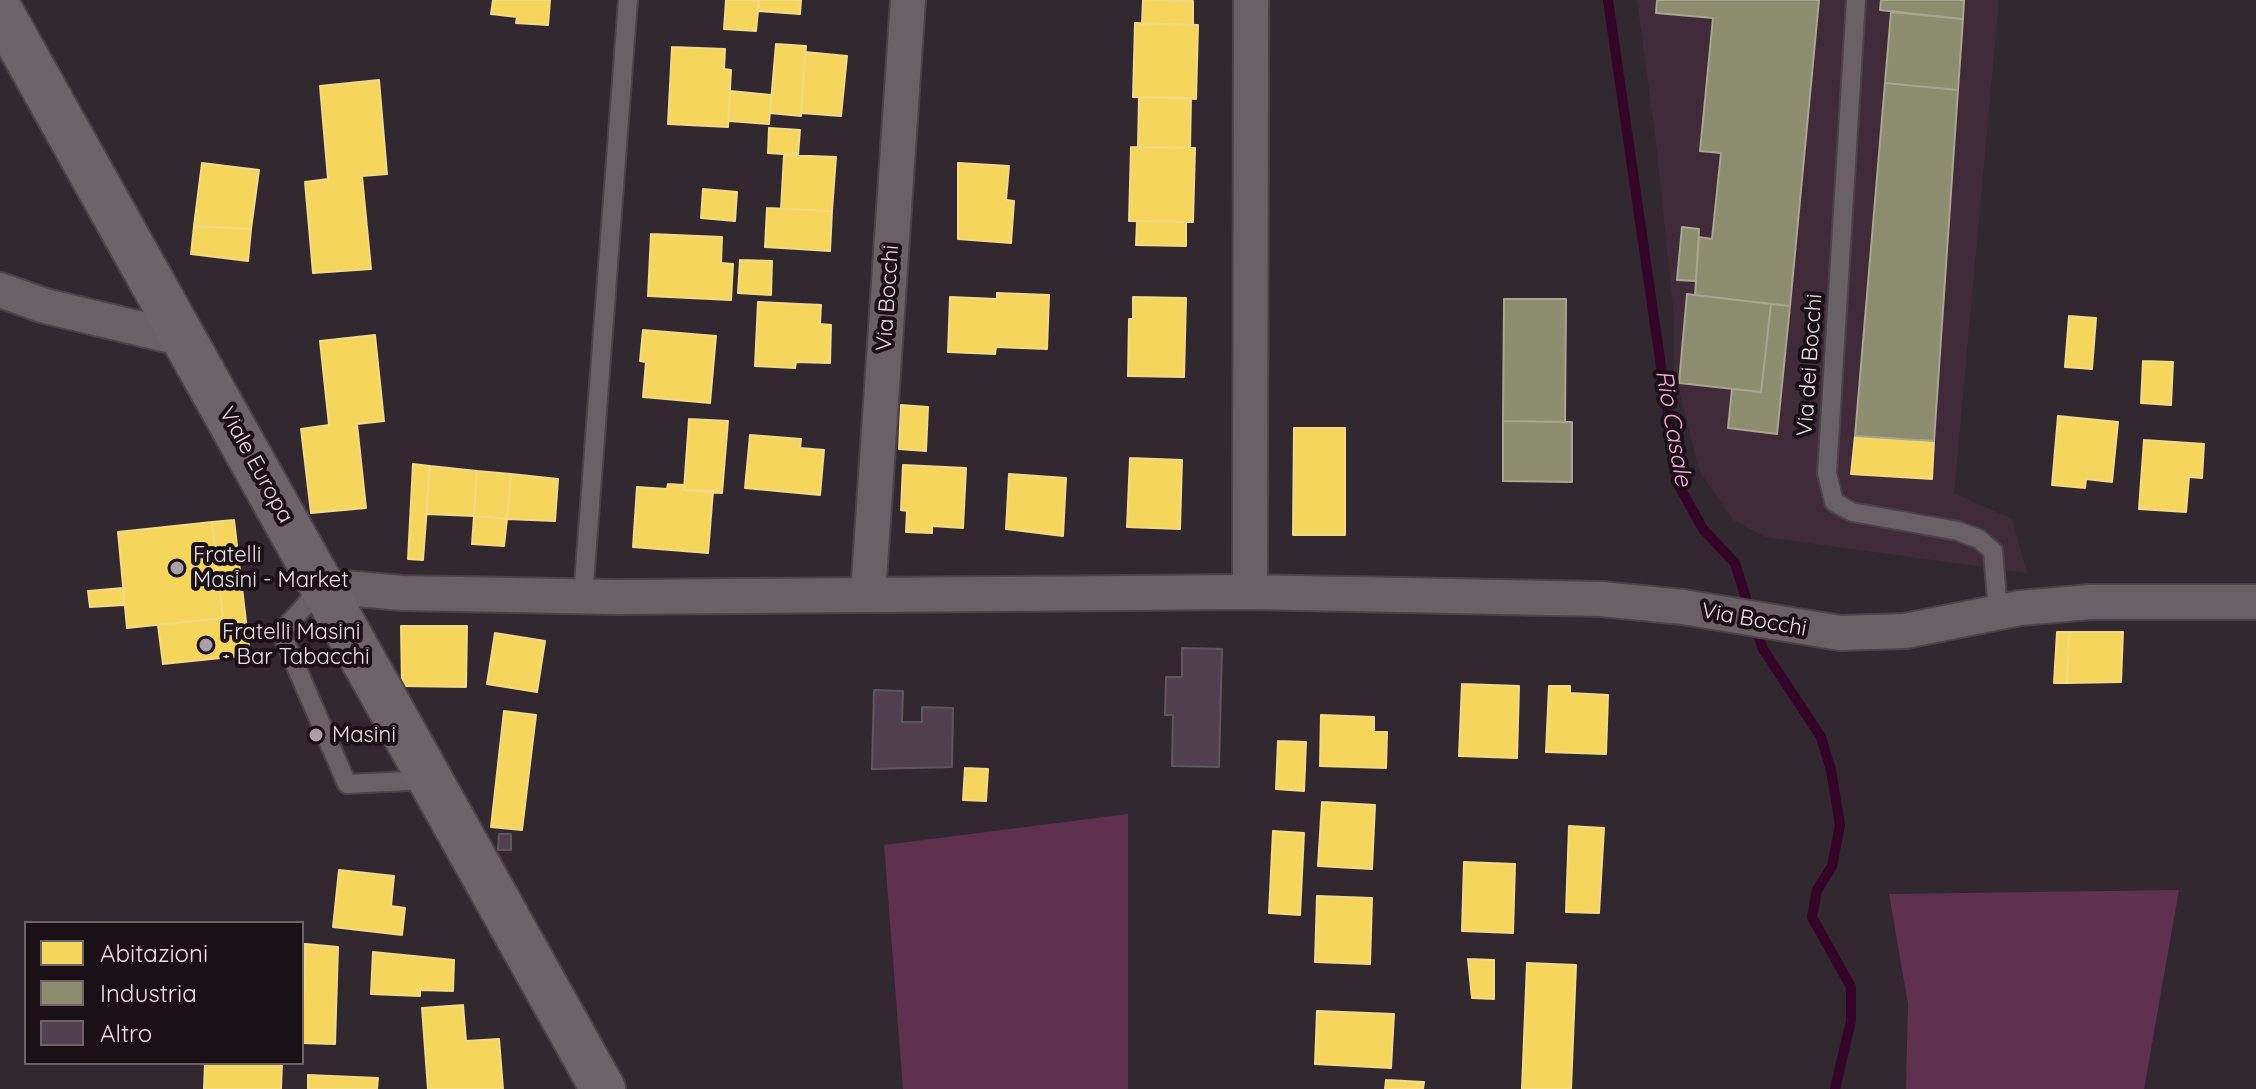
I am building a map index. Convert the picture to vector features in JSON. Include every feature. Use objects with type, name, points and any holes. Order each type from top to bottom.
[{"type":"main road","name":"Viale Europa","points":[[0,10],[188,340],[603,1089]]},
{"type":"street","name":"Via Bocchi","points":[[868,595],[908,0]]},
{"type":"street","points":[[1250,592],[1251,0]]},
{"type":"street","points":[[0,290],[45,306],[188,340]]},
{"type":"street","name":"Via Bocchi","points":[[322,586],[402,593],[583,597],[1250,592],[1601,599],[1840,633],[1905,631],[1998,612],[2091,602],[2256,602]]},
{"type":"lane","points":[[583,597],[628,0]]},
{"type":"lane","name":"Via dei Bocchi","points":[[1856,0],[1827,473],[1834,502],[1852,512],[1958,531],[1979,539],[1993,551],[1998,612]]},
{"type":"lane","points":[[322,586],[281,632],[347,784],[431,780]]},
{"type":"shaded area","points":[[1637,0],[1999,0],[1954,493],[2012,519],[2027,573],[1765,537],[1733,520],[1700,472],[1674,372],[1674,318],[1656,142]]},
{"type":"shaded area","points":[[1128,814],[1128,1089],[903,1089],[884,845]]},
{"type":"shaded area","points":[[2179,890],[2144,1089],[1906,1089],[1908,1004],[1889,894]]},
{"type":"building: Abitazioni","points":[[493,0],[550,0],[548,25],[516,23],[517,17],[491,14]]},
{"type":"building: Abitazioni","points":[[726,0],[759,0],[756,31],[724,29]]},
{"type":"building: Abitazioni","points":[[759,0],[801,0],[800,14],[758,11]]},
{"type":"building: Abitazioni","points":[[1143,0],[1193,1],[1193,25],[1142,24]]},
{"type":"building: Abitazioni","points":[[1135,23],[1198,25],[1196,99],[1133,97]]},
{"type":"building: Abitazioni","points":[[776,44],[806,46],[801,116],[770,113]]},
{"type":"building: Abitazioni","points":[[672,47],[725,49],[724,69],[731,70],[728,127],[668,124]]},
{"type":"building: Abitazioni","points":[[805,52],[847,56],[841,116],[801,113]]},
{"type":"building: Abitazioni","points":[[379,80],[387,174],[362,176],[371,269],[313,273],[305,182],[328,179],[320,86]]},
{"type":"building: Abitazioni","points":[[730,91],[771,95],[769,124],[729,121]]},
{"type":"building: Abitazioni","points":[[1139,97],[1191,98],[1190,148],[1138,147]]},
{"type":"building: Abitazioni","points":[[769,128],[800,130],[798,155],[768,153]]},
{"type":"building: Abitazioni","points":[[1131,147],[1195,148],[1193,222],[1129,221]]},
{"type":"building: Abitazioni","points":[[784,155],[836,157],[832,211],[781,209]]},
{"type":"building: Abitazioni","points":[[202,163],[259,170],[251,229],[194,226]]},
{"type":"building: Abitazioni","points":[[958,163],[1009,166],[1006,200],[1014,201],[1011,243],[958,239]]},
{"type":"building: Abitazioni","points":[[703,189],[737,192],[735,221],[701,218]]},
{"type":"building: Abitazioni","points":[[767,208],[832,211],[830,251],[765,247]]},
{"type":"building: Abitazioni","points":[[1137,221],[1186,222],[1186,246],[1136,245]]},
{"type":"building: Abitazioni","points":[[194,226],[251,229],[248,261],[191,254]]},
{"type":"building: Abitazioni","points":[[651,234],[722,237],[721,263],[733,264],[731,300],[648,296]]},
{"type":"building: Abitazioni","points":[[740,260],[772,261],[771,295],[738,293]]},
{"type":"building: Abitazioni","points":[[997,293],[1049,295],[1047,349],[996,347],[995,354],[948,352],[950,297],[997,299]]},
{"type":"building: Abitazioni","points":[[1133,297],[1186,298],[1184,377],[1128,376],[1129,319],[1133,319]]},
{"type":"building: Abitazioni","points":[[758,302],[821,305],[820,324],[831,325],[830,363],[796,362],[795,368],[755,366]]},
{"type":"building: Abitazioni","points":[[2069,316],[2096,318],[2092,369],[2065,367]]},
{"type":"building: Abitazioni","points":[[643,330],[716,336],[710,403],[643,397],[646,362],[640,361]]},
{"type":"building: Abitazioni","points":[[375,335],[384,421],[357,424],[366,508],[311,513],[301,429],[329,425],[320,341]]},
{"type":"building: Abitazioni","points":[[2143,361],[2173,362],[2171,405],[2141,403]]},
{"type":"building: Abitazioni","points":[[901,405],[928,407],[926,451],[899,449]]},
{"type":"building: Abitazioni","points":[[2058,416],[2118,422],[2112,482],[2086,479],[2085,488],[2052,485]]},
{"type":"building: Abitazioni","points":[[689,419],[728,421],[722,493],[684,490]]},
{"type":"building: Abitazioni","points":[[1294,428],[1345,428],[1345,535],[1293,535]]},
{"type":"building: Abitazioni","points":[[750,435],[801,439],[800,448],[824,450],[820,495],[745,488]]},
{"type":"building: Abitazioni","points":[[1855,436],[1934,441],[1932,479],[1851,474]]},
{"type":"building: Abitazioni","points":[[2144,440],[2204,444],[2202,478],[2189,477],[2186,512],[2139,509]]},
{"type":"building: Abitazioni","points":[[1130,458],[1182,460],[1180,529],[1127,527]]},
{"type":"building: Abitazioni","points":[[413,464],[430,466],[423,560],[408,559]]},
{"type":"building: Abitazioni","points":[[903,465],[966,468],[963,528],[932,526],[932,533],[906,532],[907,511],[901,510]]},
{"type":"building: Abitazioni","points":[[430,466],[477,471],[474,516],[426,514]]},
{"type":"building: Abitazioni","points":[[477,471],[511,474],[507,519],[474,516]]},
{"type":"building: Abitazioni","points":[[511,474],[558,479],[555,521],[507,519]]},
{"type":"building: Abitazioni","points":[[1009,474],[1066,478],[1063,536],[1006,529]]},
{"type":"building: Abitazioni","points":[[668,484],[684,485],[684,490],[713,491],[708,553],[633,547],[637,487],[667,489]]},
{"type":"building: Abitazioni","points":[[474,516],[507,519],[504,546],[472,544]]},
{"type":"building: Abitazioni","points":[[234,520],[250,655],[163,664],[158,625],[223,618],[212,522]]},
{"type":"building: Abitazioni","points":[[212,522],[223,618],[127,628],[118,532]]},
{"type":"building: Abitazioni","points":[[123,588],[124,605],[90,607],[88,591]]},
{"type":"building: Abitazioni","points":[[401,626],[467,626],[466,687],[402,686]]},
{"type":"building: Abitazioni","points":[[2057,632],[2069,632],[2067,683],[2054,683]]},
{"type":"building: Abitazioni","points":[[2069,632],[2123,632],[2121,682],[2067,683]]},
{"type":"building: Abitazioni","points":[[495,633],[545,641],[537,692],[487,684]]},
{"type":"building: Abitazioni","points":[[1462,684],[1519,686],[1517,758],[1459,756]]},
{"type":"building: Abitazioni","points":[[1549,686],[1570,686],[1570,693],[1608,695],[1606,754],[1546,752]]},
{"type":"building: Abitazioni","points":[[504,711],[536,715],[522,830],[491,827]]},
{"type":"building: Abitazioni","points":[[1321,715],[1374,717],[1374,732],[1387,732],[1386,768],[1320,766]]},
{"type":"building: Abitazioni","points":[[1278,741],[1306,742],[1304,791],[1276,789]]},
{"type":"building: Abitazioni","points":[[965,768],[988,769],[986,801],[963,800]]},
{"type":"building: Abitazioni","points":[[1322,802],[1375,805],[1372,869],[1318,866]]},
{"type":"building: Abitazioni","points":[[1569,826],[1604,828],[1599,913],[1566,912]]},
{"type":"building: Abitazioni","points":[[1273,831],[1304,833],[1300,915],[1269,913]]},
{"type":"building: Abitazioni","points":[[1464,862],[1515,864],[1513,933],[1462,931]]},
{"type":"building: Abitazioni","points":[[339,870],[394,876],[391,906],[405,908],[402,935],[333,927]]},
{"type":"building: Abitazioni","points":[[1317,896],[1372,898],[1370,964],[1315,962]]},
{"type":"building: Abitazioni","points":[[304,944],[306,944],[304,995]]},
{"type":"building: Abitazioni","points":[[306,944],[338,947],[335,1044],[304,1043]]},
{"type":"building: Abitazioni","points":[[373,952],[454,960],[453,991],[420,990],[420,996],[371,994]]},
{"type":"building: Abitazioni","points":[[1468,959],[1494,960],[1494,999],[1472,998]]},
{"type":"building: Abitazioni","points":[[1527,963],[1576,965],[1571,1089],[1522,1089]]},
{"type":"building: Abitazioni","points":[[463,1005],[466,1041],[499,1039],[503,1089],[428,1089],[422,1008]]},
{"type":"building: Abitazioni","points":[[1317,1011],[1394,1014],[1391,1068],[1315,1064]]},
{"type":"building: Abitazioni","points":[[205,1065],[282,1065],[281,1089],[204,1089]]},
{"type":"building: Abitazioni","points":[[308,1075],[378,1078],[377,1089],[308,1089]]},
{"type":"building: Abitazioni","points":[[1386,1080],[1424,1082],[1423,1089],[1385,1089]]},
{"type":"building: Industria","points":[[1657,0],[1819,0],[1790,306],[1695,295],[1699,237],[1712,239],[1721,153],[1700,151],[1713,18],[1656,13]]},
{"type":"building: Industria","points":[[1881,0],[1964,0],[1963,19],[1880,10]]},
{"type":"building: Industria","points":[[1891,12],[1963,19],[1958,90],[1885,83]]},
{"type":"building: Industria","points":[[1885,83],[1958,90],[1934,441],[1855,436]]},
{"type":"building: Industria","points":[[1682,227],[1699,229],[1696,281],[1677,280]]},
{"type":"building: Industria","points":[[1687,294],[1771,304],[1761,392],[1679,383]]},
{"type":"building: Industria","points":[[1504,299],[1566,299],[1565,422],[1503,421]]},
{"type":"building: Industria","points":[[1771,304],[1790,306],[1777,434],[1728,428],[1732,389],[1761,392]]},
{"type":"building: Industria","points":[[1503,421],[1572,422],[1572,482],[1503,481]]},
{"type":"building: Altro","points":[[1182,648],[1222,649],[1219,767],[1172,766],[1173,715],[1165,715],[1166,677],[1182,677]]},
{"type":"building: Altro","points":[[874,690],[903,691],[902,722],[922,722],[922,707],[953,708],[952,767],[872,769]]},
{"type":"building: Altro","points":[[499,834],[511,834],[511,850],[498,850]]},
{"type":"waterway","name":"Rio Casale","points":[[1608,0],[1678,484],[1703,529],[1735,563],[1750,611]]},
{"type":"waterway","name":"Rio Casale","points":[[1755,627],[1763,649],[1821,737],[1831,770],[1840,825],[1832,866],[1817,890],[1812,917],[1851,987],[1851,1021],[1835,1089]]},
{"type":"place","name":"Fratelli Masini - Market","points":[[177,568]]},
{"type":"place","name":"Fratelli Masini - Bar Tabacchi","points":[[206,645]]},
{"type":"place","name":"Masini","points":[[316,735]]}]
